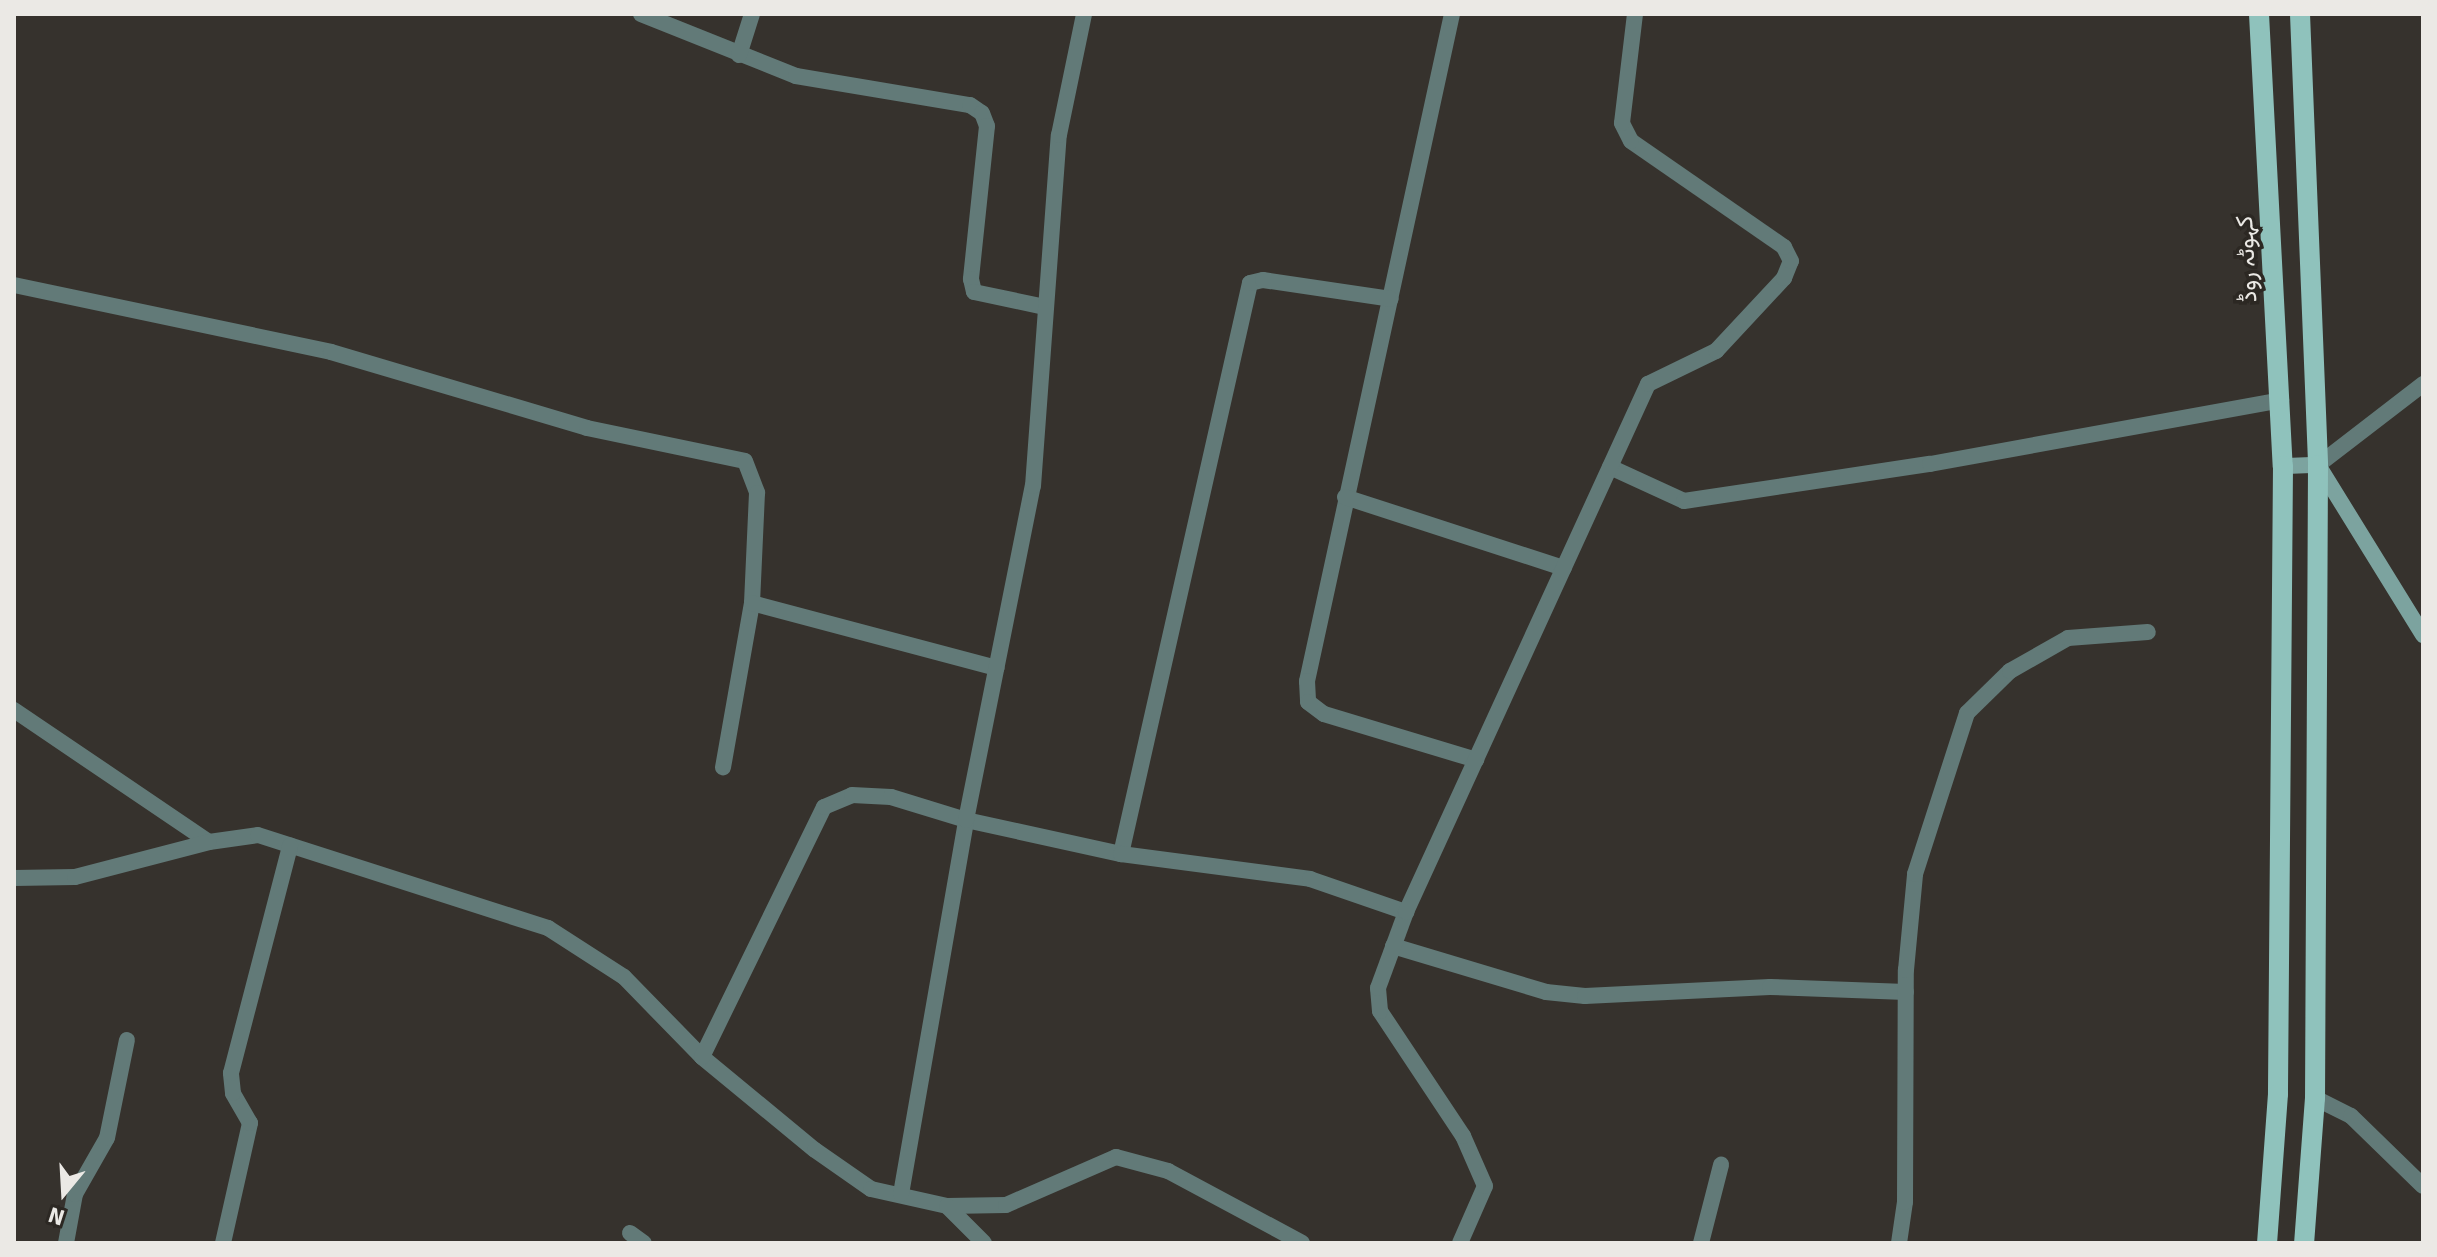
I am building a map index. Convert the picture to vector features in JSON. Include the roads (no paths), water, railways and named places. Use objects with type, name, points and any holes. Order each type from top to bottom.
[{"type":"main road","name":"کہوٹہ روڈ","points":[[2259,14],[2283,466],[2278,1094],[2267,1243]]},
{"type":"main road","points":[[2300,14],[2318,465],[2315,1098],[2304,1243]]},
{"type":"main road","points":[[2283,466],[2318,465]]},
{"type":"main road","points":[[2318,465],[2423,635]]},
{"type":"street","points":[[641,14],[796,76],[970,105],[982,113],[987,126],[971,279],[974,292],[1045,307]]},
{"type":"street","points":[[739,55],[752,14]]},
{"type":"street","points":[[901,1194],[966,820],[1033,486],[1059,135],[1084,14]]},
{"type":"street","points":[[1452,14],[1307,681],[1308,702],[1324,714],[1476,760]]},
{"type":"street","points":[[1460,1243],[1485,1186],[1463,1136],[1380,1011],[1378,988],[1406,912],[1648,384],[1716,351],[1784,278],[1791,261],[1784,247],[1631,141],[1622,123],[1635,14]]},
{"type":"street","points":[[1121,854],[1250,283],[1263,280],[1391,299]]},
{"type":"street","points":[[14,285],[331,352],[587,428],[745,461],[757,493],[752,603],[723,767]]},
{"type":"street","points":[[2318,465],[2423,384]]},
{"type":"street","points":[[1610,467],[1684,501],[1930,464],[2281,400]]},
{"type":"street","points":[[1345,497],[1564,568]]},
{"type":"street","points":[[752,603],[997,668]]},
{"type":"street","points":[[1899,1243],[1905,1202],[1906,992],[1915,874],[1967,713],[2010,671],[2068,638],[2148,632]]},
{"type":"street","points":[[14,710],[209,842]]},
{"type":"street","points":[[702,1057],[824,807],[852,795],[891,797],[966,820],[1121,854],[1310,879],[1406,912]]},
{"type":"street","points":[[14,878],[75,877],[209,842],[258,835],[548,928],[624,977],[702,1057],[826,1158],[871,1189],[947,1206],[1006,1205],[1116,1157],[1168,1171],[1302,1243]]},
{"type":"street","points":[[223,1243],[250,1123],[233,1093],[231,1073],[290,846]]},
{"type":"street","points":[[1393,946],[1546,992],[1585,996],[1770,987],[1906,992]]},
{"type":"street","points":[[66,1243],[75,1194],[107,1138],[127,1040]]},
{"type":"street","points":[[2315,1098],[2351,1116],[2423,1186]]},
{"type":"street","points":[[1701,1243],[1721,1165]]},
{"type":"street","points":[[947,1206],[984,1243]]},
{"type":"street","points":[[630,1233],[644,1243]]}]
